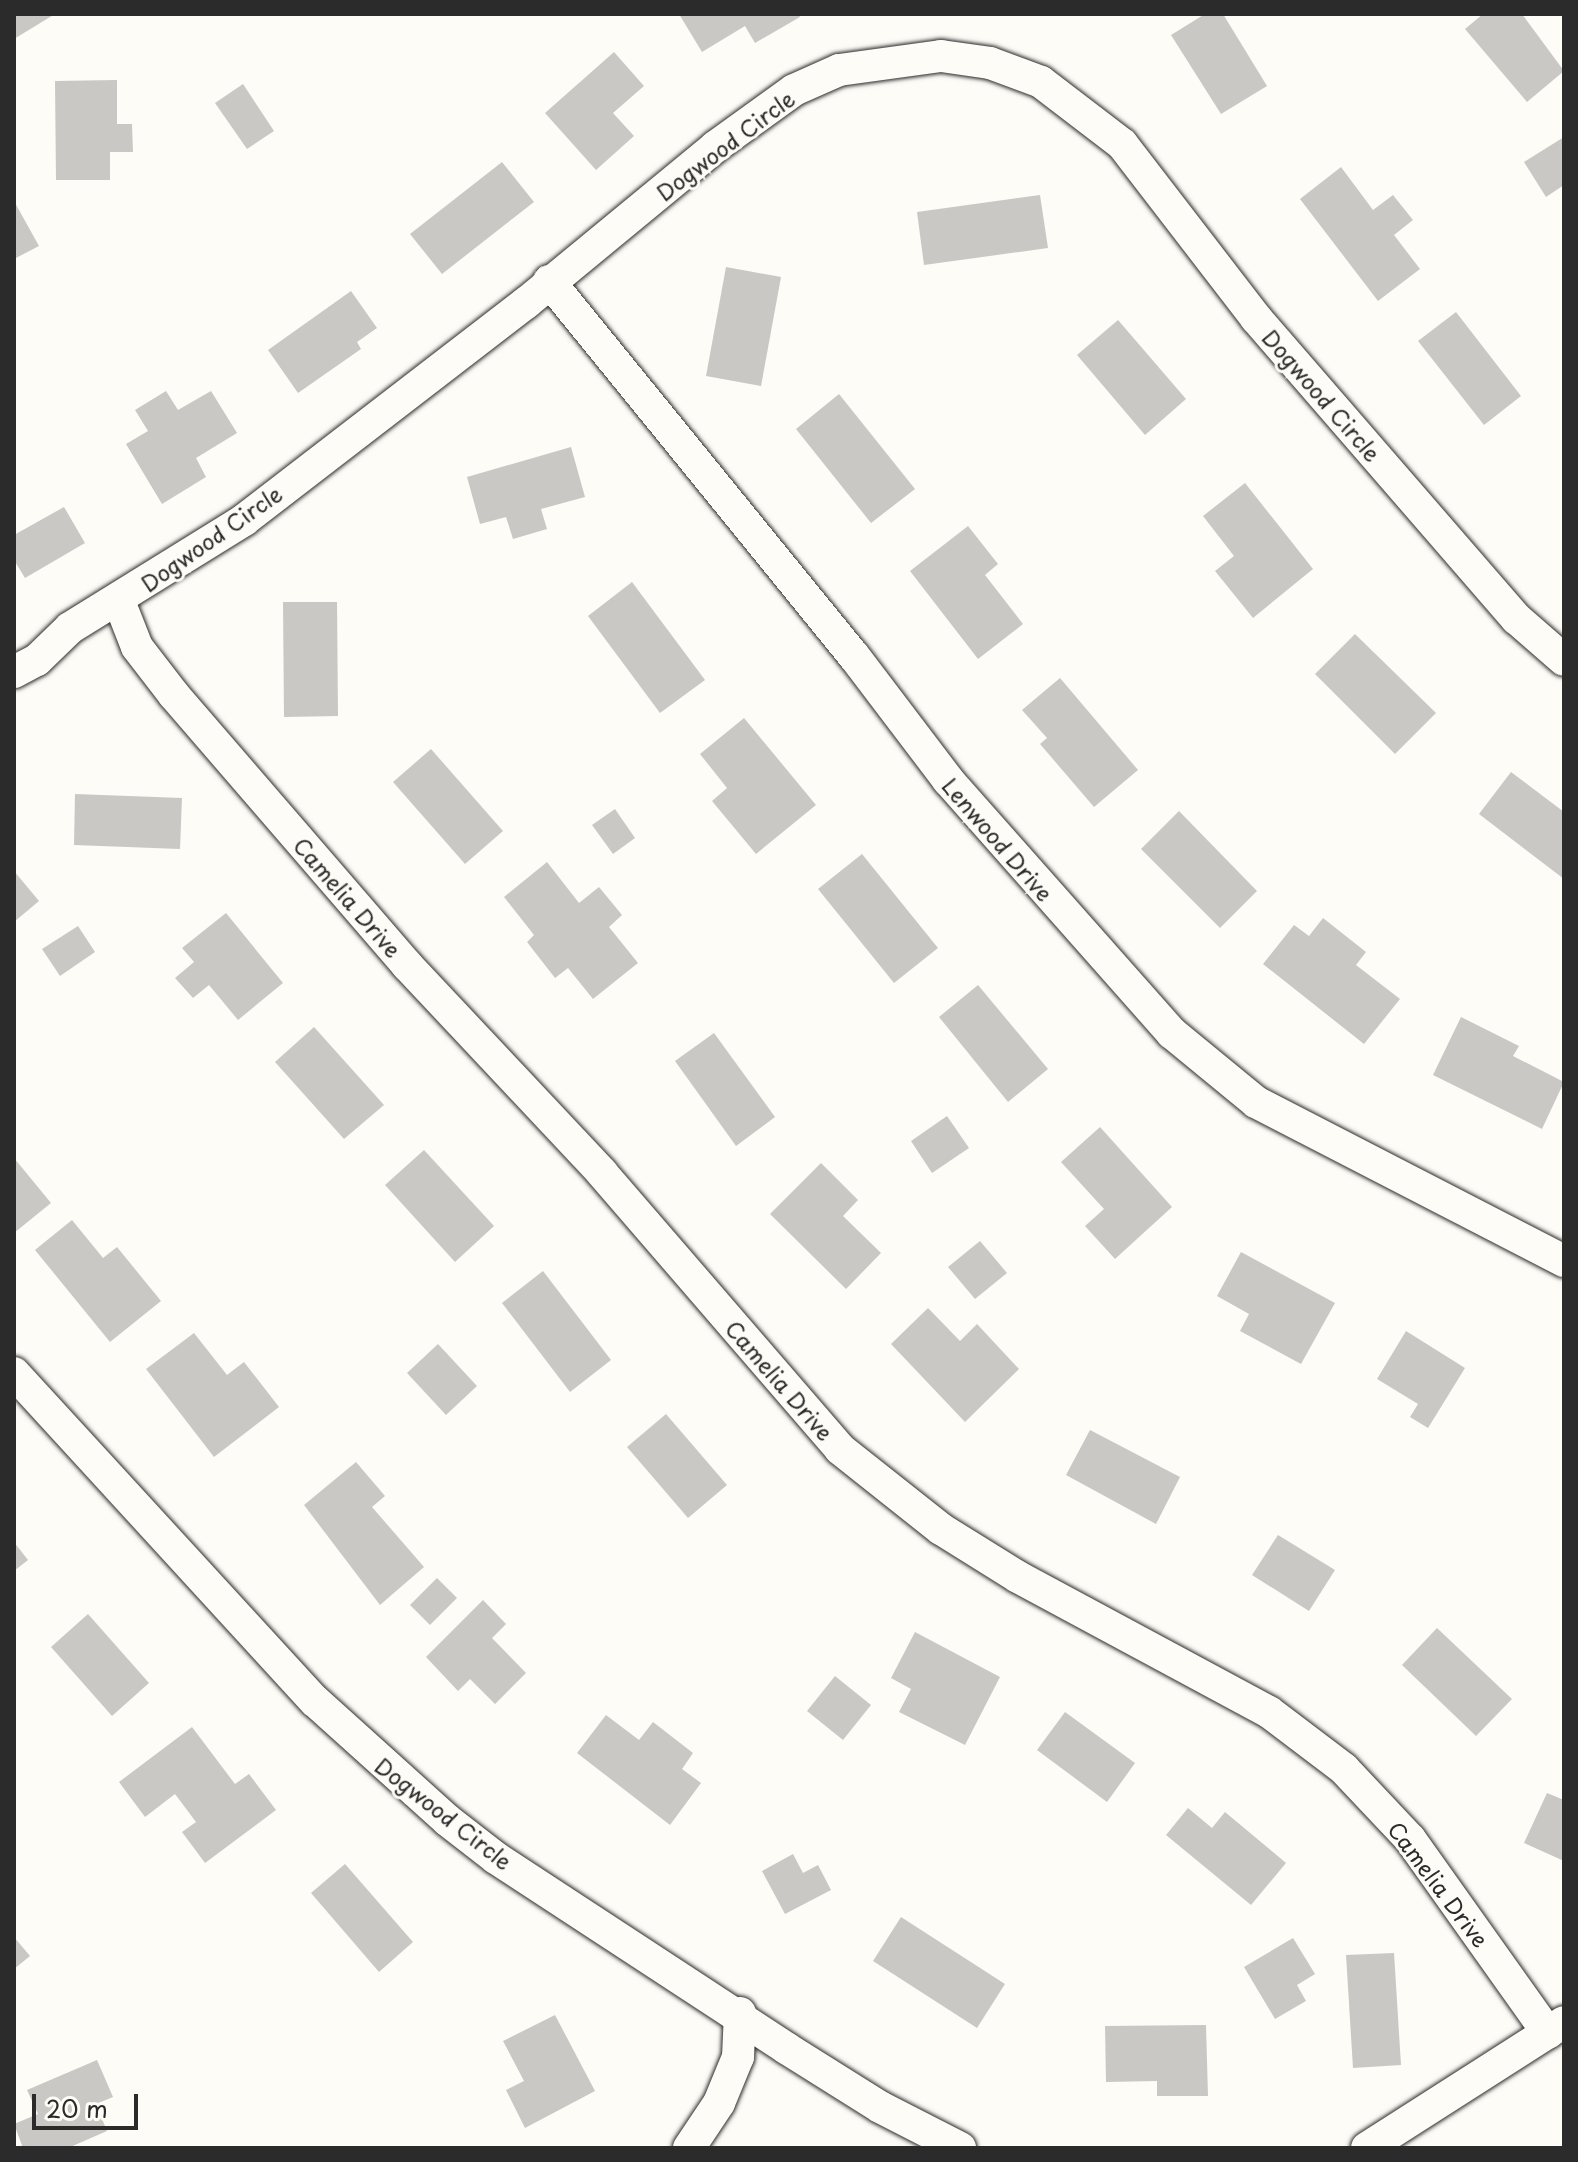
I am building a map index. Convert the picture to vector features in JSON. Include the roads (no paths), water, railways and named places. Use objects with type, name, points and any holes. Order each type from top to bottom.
[{"type":"street","name":"Dogwood Circle","points":[[14,672],[37,660],[70,628],[119,601],[244,520],[715,147],[794,90],[839,70],[889,59],[941,56],[990,63],[1041,82],[1122,144],[1256,318],[1517,619],[1564,660]]},
{"type":"street","name":"Lenwood Drive","points":[[549,281],[752,537],[854,656],[948,780],[1172,1033],[1267,1109],[1564,1261]]},
{"type":"street","name":"Camelia Drive","points":[[119,601],[137,647],[174,695],[407,965],[602,1173],[840,1449],[941,1529],[1018,1577],[1269,1712],[1344,1769],[1410,1839],[1556,2027]]},
{"type":"street","name":"Dogwood Circle","points":[[14,1373],[356,1743],[496,1858],[740,2013],[880,2107],[960,2148]]},
{"type":"street","points":[[689,2148],[719,2103],[738,2057],[740,2013]]},
{"type":"street","points":[[1367,2148],[1556,2027]]}]
